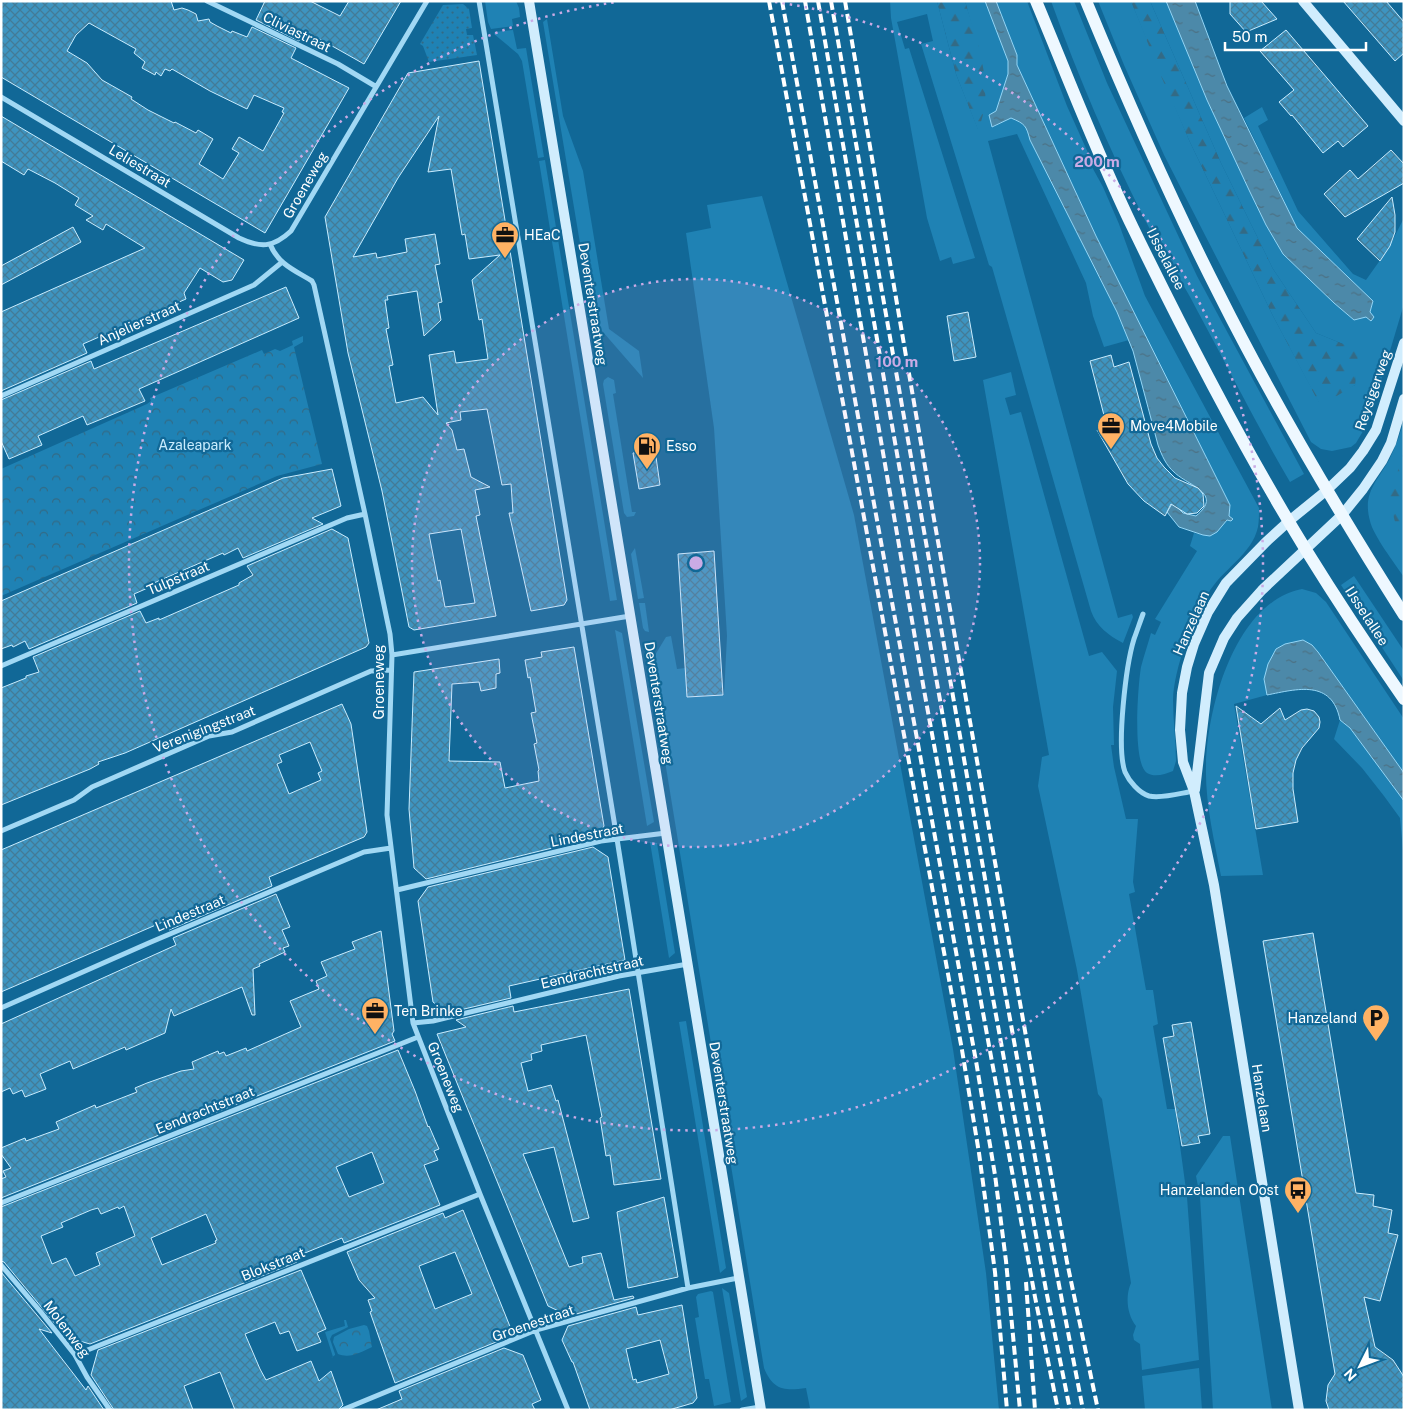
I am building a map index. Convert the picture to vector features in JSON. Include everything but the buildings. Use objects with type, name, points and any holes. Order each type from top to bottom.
[{"type":"main road","name":"IJsselallee","points":[[1036,1],[1078,103],[1133,226],[1219,396],[1306,550],[1404,699]]},
{"type":"main road","points":[[1086,1],[1129,105],[1219,295],[1327,490],[1404,615]]},
{"type":"street","name":"Cliviastraat","points":[[206,1],[338,64],[375,86]]},
{"type":"street","name":"Groeneweg","points":[[427,1],[375,86],[291,232],[281,240],[270,244],[274,255],[282,263],[312,281],[314,285],[366,514],[390,634],[392,655],[388,815],[413,1023],[568,1410]]},
{"type":"street","points":[[479,1],[688,1288]]},
{"type":"street","name":"Deventerstraatweg","points":[[529,1],[738,1278],[761,1408]]},
{"type":"street","points":[[1304,1],[1404,121]]},
{"type":"street","name":"Leliestraat","points":[[1,97],[239,238],[252,244],[270,244]]},
{"type":"street","name":"Anjelierstraat","points":[[1,396],[254,286],[282,263]]},
{"type":"street","name":"Reysigerweg","points":[[1327,490],[1350,468],[1363,452],[1376,430],[1404,343]]},
{"type":"street","points":[[1306,550],[1342,515],[1382,461],[1391,443],[1404,399]]},
{"type":"street","points":[[1289,521],[1327,490]]},
{"type":"street","name":"Tulpstraat","points":[[1,666],[347,518],[366,514]]},
{"type":"street","name":"Hanzelaan","points":[[1289,521],[1226,583],[1208,612],[1194,644],[1187,667],[1182,693],[1180,730],[1183,762],[1194,792],[1214,885],[1299,1410]]},
{"type":"street","name":"Hanzelaan","points":[[1194,792],[1209,673],[1224,638],[1237,618],[1262,590],[1306,550]]},
{"type":"street","points":[[1143,614],[1134,639],[1129,662],[1122,745],[1125,773],[1136,789],[1148,796],[1194,792]]},
{"type":"street","points":[[392,655],[631,616]]},
{"type":"street","name":"Verenigingstraat","points":[[1,831],[74,800],[92,786],[209,736],[232,732],[371,671],[391,670]]},
{"type":"street","name":"Lindestraat","points":[[397,890],[616,839],[666,832]]},
{"type":"street","name":"Lindestraat","points":[[1,1008],[364,852],[391,848]]},
{"type":"street","name":"Eendrachtstraat","points":[[413,1023],[433,1021],[637,972],[688,964]]},
{"type":"street","name":"Eendrachtstraat","points":[[1,1203],[418,1037]]},
{"type":"street","name":"Blokstraat","points":[[75,1355],[480,1194]]},
{"type":"street","name":"Molenweg","points":[[1,1265],[75,1355],[87,1377],[110,1410]]},
{"type":"street","name":"Groenestraat","points":[[342,1410],[536,1330],[688,1288],[738,1278]]},
{"type":"street","points":[[742,1410],[761,1408]]},
{"type":"green space","points":[[485,1],[516,1],[520,17],[512,19],[513,26],[491,29]]},
{"type":"green space","points":[[890,1],[937,1],[956,74],[978,129],[978,48],[965,1],[985,1],[1008,61],[1008,74],[993,127],[1011,118],[1023,124],[1026,128],[1030,140],[1117,312],[1129,340],[1104,347],[1093,316],[1086,283],[1017,134],[988,141],[1118,618],[1132,614],[1133,617],[1123,643],[1096,622],[1091,611],[992,267],[989,265],[921,44],[933,41],[927,14],[897,22],[905,49],[909,48],[975,258],[953,264],[951,257],[940,261],[927,218],[891,18]]},
{"type":"green space","points":[[937,1],[965,1],[983,65],[985,82],[983,114],[978,130],[956,74]]},
{"type":"green space","points":[[996,1],[1027,1],[1067,106],[1093,164],[1092,167],[1119,224],[1145,296],[1259,508],[1259,520],[1255,537],[1243,554],[1214,585],[1190,631],[1180,660],[1174,688],[1173,708],[1176,761],[1173,771],[1160,775],[1147,773],[1142,766],[1139,755],[1137,723],[1141,667],[1151,633],[1155,635],[1161,622],[1155,619],[1197,551],[1190,546],[1194,533],[1210,534],[1218,530],[1232,518],[1229,516],[1230,505],[1096,236],[1017,65],[1017,55]]},
{"type":"green space","points":[[1051,1],[1074,1],[1107,83],[1197,276],[1304,474],[1290,482],[1192,300],[1145,220],[1095,112]]},
{"type":"green space","points":[[1098,1],[1131,1],[1189,140],[1273,316],[1319,402],[1355,385],[1356,365],[1343,344],[1316,333],[1273,269],[1221,163],[1150,1],[1166,1],[1207,100],[1266,225],[1283,254],[1354,320],[1366,317],[1371,321],[1370,312],[1373,301],[1297,228],[1244,118],[1262,107],[1268,120],[1258,126],[1298,211],[1353,274],[1366,280],[1388,249],[1404,218],[1404,304],[1369,421],[1356,443],[1351,447],[1332,451],[1321,449],[1311,442],[1164,155]]},
{"type":"green space","points":[[1131,1],[1150,1],[1221,163],[1273,269],[1316,333],[1343,344],[1359,346],[1355,385],[1330,400],[1319,403],[1273,316],[1189,140]]},
{"type":"green space","points":[[463,4],[469,9],[472,28],[466,29],[467,35],[473,35],[477,55],[429,62],[423,46],[420,44],[443,5]]},
{"type":"green space","points":[[547,19],[563,116],[583,171],[609,329],[639,351],[643,378],[596,324],[592,315],[543,22]]},
{"type":"green space","points":[[513,30],[517,49],[526,48],[544,157],[538,158],[522,61],[518,54],[494,34],[495,32]]},
{"type":"green space","points":[[545,160],[617,600],[610,601],[539,161]]},
{"type":"green space","points":[[762,196],[854,515],[953,1049],[986,1273],[999,1410],[804,1410],[810,1408],[806,1388],[785,1389],[775,1385],[764,1368],[648,657],[655,655],[666,637],[671,636],[677,669],[685,668],[688,697],[724,695],[727,636],[714,428],[686,233],[711,228],[707,205]]},
{"type":"green space","name":"Azaleapark","points":[[303,336],[303,342],[294,347],[322,464],[277,476],[1,596],[1,469],[147,404],[151,401],[150,398],[262,350],[264,354],[275,349],[280,351],[293,345],[292,341]]},
{"type":"green space","points":[[1011,372],[1016,395],[1005,398],[1010,415],[1021,412],[1089,656],[1102,652],[1117,671],[1113,707],[1114,745],[1111,745],[1114,767],[1126,819],[1138,819],[1133,882],[1135,892],[1129,894],[1146,990],[1153,990],[1158,1024],[1153,1026],[1167,1109],[1175,1109],[1187,1197],[1199,1360],[1142,1370],[1140,1344],[1134,1340],[1133,1335],[1136,1326],[1128,1305],[1131,1283],[1102,1099],[1098,1094],[1077,970],[1038,786],[1042,757],[1049,755],[983,380]]},
{"type":"green space","points":[[608,377],[614,380],[616,393],[613,394],[632,512],[636,512],[634,516],[627,517],[624,513],[603,384],[604,380]]},
{"type":"green space","points":[[1404,418],[1404,451],[1402,458],[1404,577],[1375,534],[1370,521],[1368,502],[1372,487],[1390,458]]},
{"type":"green space","points":[[1404,451],[1404,556],[1389,499]]},
{"type":"green space","points":[[635,548],[644,598],[638,599],[631,554]]},
{"type":"green space","points":[[1354,576],[1404,651],[1404,681],[1341,585]]},
{"type":"green space","points":[[1302,589],[1316,593],[1326,602],[1404,719],[1404,773],[1318,652],[1303,641],[1264,679],[1267,695],[1234,704],[1263,875],[1221,876],[1210,821],[1206,780],[1208,742],[1219,688],[1229,661],[1242,635],[1259,614],[1279,598]]},
{"type":"green space","points":[[639,603],[645,603],[649,632],[643,628]]},
{"type":"green space","points":[[615,630],[622,633],[654,822],[647,826]]},
{"type":"green space","points":[[1340,720],[1350,728],[1404,801],[1404,861],[1400,818],[1362,768],[1334,739]]},
{"type":"green space","points":[[650,842],[657,843],[675,953],[669,958]]},
{"type":"green space","points":[[686,1021],[726,1268],[720,1273],[679,1022]]},
{"type":"green space","points":[[1223,1136],[1230,1136],[1272,1410],[1213,1410],[1200,1197],[1196,1176]]},
{"type":"green space","points":[[722,1288],[729,1293],[747,1397],[741,1401]]},
{"type":"green space","points":[[713,1292],[731,1402],[714,1406],[709,1379],[705,1379],[695,1318],[699,1317],[696,1297],[698,1294]]},
{"type":"green space","points":[[344,1320],[346,1320],[348,1327],[332,1335],[330,1339],[335,1354],[333,1357],[325,1332],[345,1326]]},
{"type":"green space","points":[[367,1326],[369,1331],[372,1347],[360,1353],[347,1356],[338,1354],[333,1342],[334,1337],[349,1329]]},
{"type":"green space","points":[[1199,1368],[1202,1410],[1145,1410],[1142,1376]]},
{"type":"water","points":[[985,1],[996,1],[1017,55],[1017,65],[1096,236],[1230,505],[1229,516],[1233,519],[1231,521],[1227,520],[1217,532],[1210,536],[1179,527],[1167,512],[1172,504],[1174,504],[1183,513],[1196,516],[1204,508],[1205,496],[1201,491],[1174,472],[1163,457],[1158,445],[1133,351],[1117,312],[1030,140],[1026,128],[1011,118],[992,127],[989,115],[996,111],[1008,74],[1008,61]]},
{"type":"water","points":[[1166,1],[1195,1],[1227,86],[1297,228],[1373,301],[1370,312],[1374,317],[1371,321],[1366,317],[1354,320],[1283,254],[1266,225],[1207,100]]},
{"type":"water","points":[[1303,640],[1312,645],[1318,652],[1404,773],[1404,801],[1350,728],[1340,720],[1336,707],[1329,698],[1321,692],[1301,689],[1267,695],[1264,679],[1268,664],[1276,649],[1285,644]]},
{"type":"railway","points":[[769,1],[962,1050],[979,1153],[995,1272],[1007,1410]]},
{"type":"railway","points":[[782,1],[976,1061],[995,1175],[1006,1261],[1020,1410]]},
{"type":"railway","points":[[805,1],[924,690],[1035,1297],[1058,1410]]},
{"type":"railway","points":[[818,1],[970,872],[1046,1290],[1070,1410]]},
{"type":"railway","points":[[831,1],[997,947],[1083,1410]]},
{"type":"railway","points":[[845,1],[934,519],[1035,1087],[1067,1262],[1098,1410]]},
{"type":"railway","points":[[1026,1282],[1035,1410]]},
{"type":"place","name":"HEaC","points":[[505,259]]},
{"type":"place","name":"Move4Mobile","points":[[1111,450]]},
{"type":"place","name":"Esso","points":[[647,470]]},
{"type":"place","name":"Ten Brinke","points":[[375,1035]]},
{"type":"place","name":"Hanzeland","points":[[1376,1042]]},
{"type":"place","name":"Hanzelanden Oost","points":[[1298,1214]]}]
